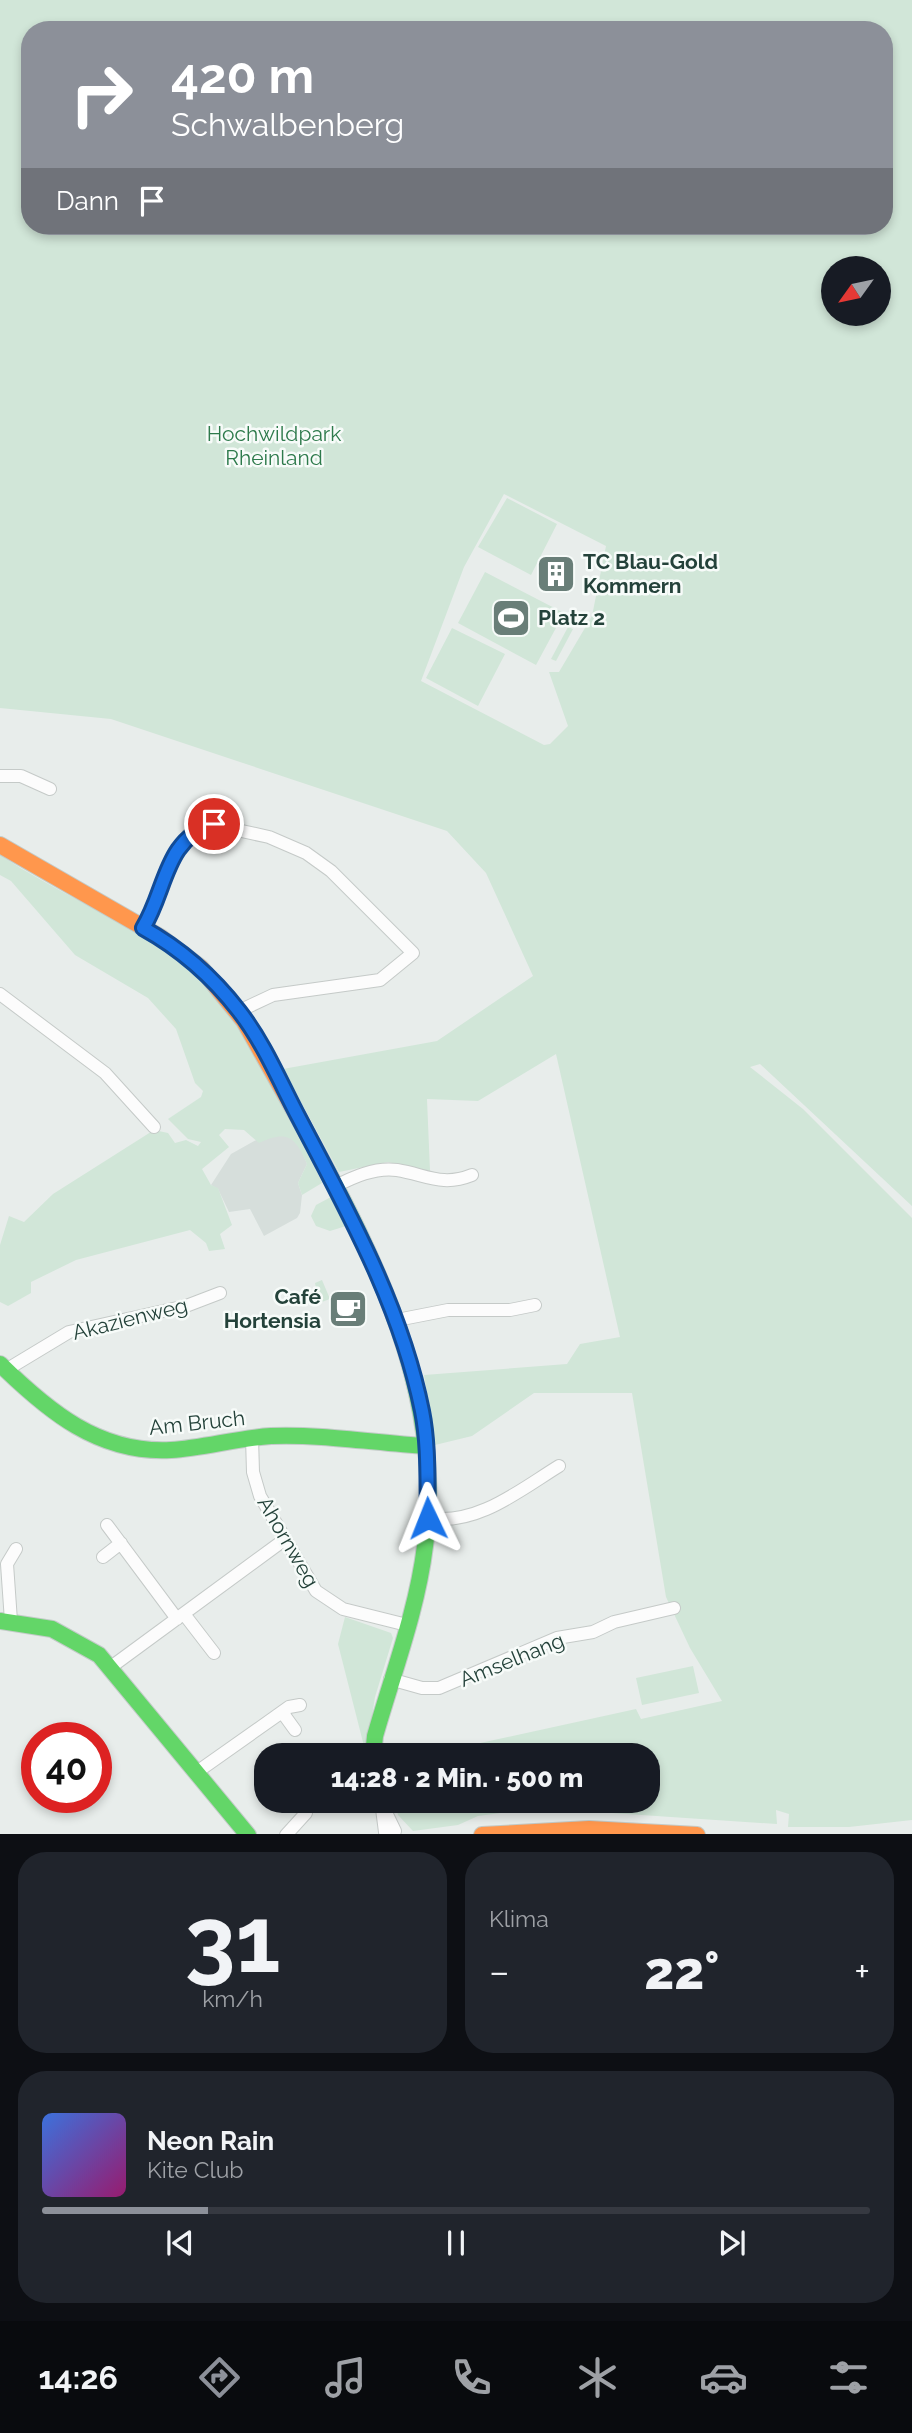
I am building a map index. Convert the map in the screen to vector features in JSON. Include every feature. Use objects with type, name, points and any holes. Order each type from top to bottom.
[{"type":"street","points":[[0,776],[21,776],[50,789]]},
{"type":"street","points":[[143,928],[174,855],[188,835],[214,824],[269,837],[306,853],[331,871],[413,953],[380,980],[273,995],[239,1011]]},
{"type":"street","points":[[0,845],[171,944],[201,968],[239,1011],[270,1060],[397,1320],[422,1413],[426,1446],[428,1518],[420,1574],[390,1679],[376,1743]]},
{"type":"street","points":[[0,995],[105,1073],[154,1128]]},
{"type":"street","points":[[334,1187],[372,1171],[396,1170],[453,1183],[472,1175]]},
{"type":"street","name":"Akazienweg","points":[[3,1367],[69,1332],[186,1306],[220,1293]]},
{"type":"street","points":[[397,1320],[448,1310],[510,1310],[535,1305]]},
{"type":"street","name":"Am Bruch","points":[[3,1367],[46,1409],[88,1435],[140,1450],[170,1450],[282,1436],[426,1446]]},
{"type":"street","name":"Ahornweg","points":[[252,1438],[253,1472],[260,1496],[284,1540],[324,1598],[343,1609],[407,1625]]},
{"type":"street","points":[[428,1518],[469,1517],[492,1507],[559,1466]]},
{"type":"street","points":[[107,1525],[180,1616],[214,1653]]},
{"type":"street","points":[[111,1667],[284,1540]]},
{"type":"street","points":[[103,1557],[121,1543]]},
{"type":"street","points":[[16,1549],[7,1564],[6,1621],[58,1631],[85,1644],[111,1667],[247,1834]]},
{"type":"street","name":"Amselhang","points":[[390,1679],[422,1688],[439,1688],[557,1638],[593,1632],[614,1622],[674,1608]]},
{"type":"street","points":[[197,1772],[282,1712],[300,1705]]},
{"type":"street","points":[[282,1712],[295,1730]]},
{"type":"street","points":[[287,1834],[306,1813]]},
{"type":"street","points":[[385,1813],[391,1833]]},
{"type":"street","points":[[489,1834],[535,1827],[613,1828],[685,1834]]},
{"type":"shaded area","points":[[267,1134],[295,1135],[307,1164],[298,1183],[302,1195],[300,1213],[297,1218],[264,1236],[250,1209],[229,1212],[218,1189],[211,1185],[231,1154]]},
{"type":"green space","name":"Hochwildpark Rheinland","points":[[0,0],[912,0],[912,1206],[760,1064],[750,1067],[803,1109],[912,1218],[912,1820],[849,1827],[788,1827],[789,1814],[776,1810],[777,1824],[612,1813],[660,1813],[660,1743],[480,1743],[636,1709],[641,1719],[722,1701],[690,1648],[666,1597],[632,1393],[534,1393],[472,1436],[435,1445],[424,1375],[567,1364],[580,1344],[620,1337],[556,1054],[478,1101],[427,1099],[430,1171],[388,1162],[339,1172],[283,1069],[437,1041],[533,976],[486,873],[447,831],[111,719],[0,708]],"holes":[[[504,494],[606,546],[592,616],[559,672],[549,672],[568,726],[550,744],[544,745],[421,681],[464,567]]]},
{"type":"green space","points":[[507,498],[557,524],[531,575],[478,547]]},
{"type":"green space","points":[[485,572],[564,613],[536,665],[458,623]]},
{"type":"green space","points":[[568,627],[573,629],[556,661],[551,659]]},
{"type":"green space","points":[[452,628],[505,654],[478,706],[426,678]]},
{"type":"green space","points":[[0,855],[147,937],[191,969],[236,1023],[257,1056],[294,1123],[322,1183],[302,1195],[298,1183],[307,1164],[290,1138],[277,1137],[259,1143],[244,1130],[225,1129],[219,1135],[229,1147],[202,1169],[211,1185],[218,1188],[232,1225],[220,1234],[225,1249],[209,1251],[206,1243],[190,1230],[76,1260],[31,1282],[31,1293],[8,1306],[0,1302],[0,1245],[9,1216],[24,1222],[53,1194],[154,1130],[168,1133],[175,1143],[186,1140],[198,1146],[201,1142],[188,1139],[168,1119],[201,1097],[203,1091],[195,1083],[176,1029],[148,998],[75,955],[11,881],[0,875]]},
{"type":"green space","points":[[331,1197],[346,1226],[330,1231],[316,1226],[311,1216],[316,1205]]},
{"type":"green space","points":[[322,1280],[330,1299],[319,1303],[315,1283]]},
{"type":"green space","points":[[345,1617],[391,1633],[393,1638],[375,1697],[368,1743],[363,1743],[338,1644]]},
{"type":"green space","points":[[693,1666],[699,1693],[642,1705],[636,1678]]},
{"type":"green space","points":[[500,1813],[478,1816],[458,1825],[413,1831],[398,1815]]},
{"type":"traffic: fast","points":[[307,1133],[380,1280],[415,1383],[425,1437],[429,1491],[425,1546],[410,1618],[374,1743]]},
{"type":"traffic: fast","points":[[0,1364],[56,1413],[98,1437],[121,1445],[171,1450],[258,1437],[290,1436],[426,1446]]},
{"type":"traffic: fast","points":[[0,1621],[52,1629],[99,1655],[247,1834]]},
{"type":"traffic: slow","points":[[0,845],[160,937],[201,968],[244,1021],[307,1133]]},
{"type":"traffic: slow","points":[[500,1834],[589,1829],[679,1834]]},
{"type":"place","name":"TC Blau-Gold Kommern","points":[[556,574]]},
{"type":"place","name":"Platz 2","points":[[511,618]]},
{"type":"place","name":"Café Hortensia","points":[[348,1309]]},
{"type":"route","points":[[214,824],[188,835],[174,855],[143,928],[171,944],[201,968],[239,1011],[270,1060],[316,1147],[390,1300],[422,1413],[426,1446],[428,1518]]}]
